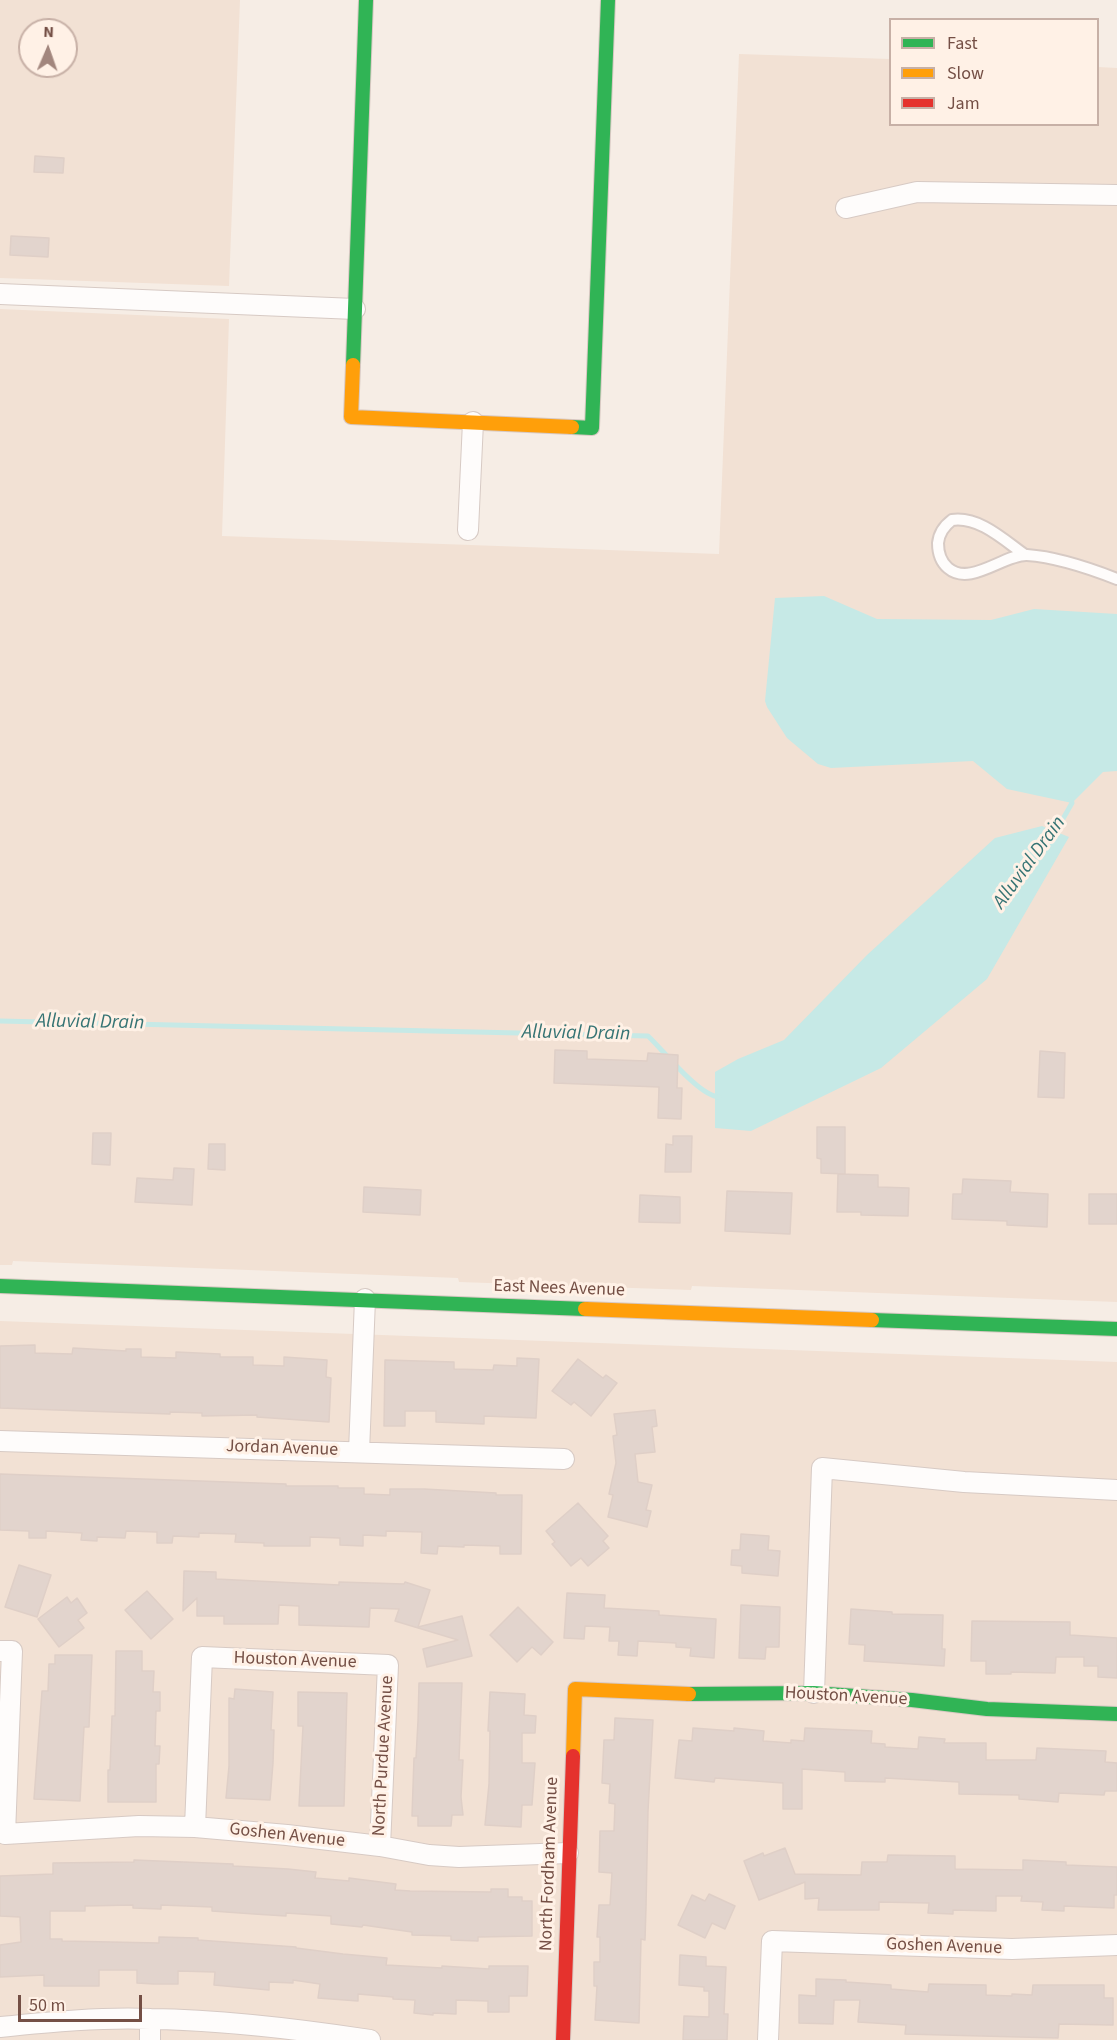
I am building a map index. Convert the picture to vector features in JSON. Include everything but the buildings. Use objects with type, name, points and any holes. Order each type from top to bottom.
[{"type":"street","points":[[366,0],[351,417],[592,428],[608,0]]},
{"type":"street","points":[[846,208],[917,192],[1117,195]]},
{"type":"street","points":[[0,294],[355,309]]},
{"type":"street","points":[[468,530],[472,422]]},
{"type":"street","name":"East Nees Avenue","points":[[0,1286],[1117,1329]]},
{"type":"street","points":[[359,1452],[365,1299]]},
{"type":"street","name":"Jordan Avenue","points":[[0,1441],[564,1459]]},
{"type":"street","points":[[814,1693],[822,1468],[964,1482],[1117,1490]]},
{"type":"street","name":"Goshen Avenue","points":[[6,1651],[5,1834],[129,1826],[195,1827],[380,1846],[429,1855],[459,1857],[568,1853]]},
{"type":"street","name":"Houston Avenue","points":[[195,1827],[202,1657],[388,1665]]},
{"type":"street","name":"North Purdue Avenue","points":[[380,1846],[388,1665]]},
{"type":"street","name":"Houston Avenue","points":[[576,1689],[703,1695],[814,1693],[901,1699],[987,1709],[1117,1714]]},
{"type":"street","name":"North Fordham Avenue","points":[[562,2040],[576,1689]]},
{"type":"street","name":"Goshen Avenue","points":[[768,2040],[772,1941],[1012,1949],[1117,1944]]},
{"type":"street","points":[[0,2027],[56,2021],[150,2019],[244,2024],[370,2040]]},
{"type":"street","points":[[150,2019],[150,2040]]},
{"type":"lane","points":[[1025,555],[982,571],[965,574],[953,572],[940,556],[940,536],[944,526],[952,520],[968,519],[1025,555],[1080,566],[1117,579]]},
{"type":"shaded area","points":[[0,0],[240,0],[229,286],[0,278]]},
{"type":"shaded area","points":[[739,54],[889,59],[889,126],[1099,126],[1099,67],[1117,68],[1117,1302],[692,1286],[691,1290],[459,1282],[458,1278],[13,1261],[12,1265],[0,1265],[0,309],[229,319],[222,536],[719,554]]},
{"type":"shaded area","points":[[0,1321],[1117,1362],[1117,2040],[0,2040]]},
{"type":"water","points":[[824,596],[877,619],[991,620],[1034,609],[1117,614],[1117,771],[1103,772],[1072,803],[1007,789],[973,761],[831,768],[818,764],[787,738],[765,701],[775,598]]},
{"type":"water","points":[[1042,826],[1069,837],[987,979],[881,1068],[751,1131],[715,1128],[715,1072],[738,1059],[784,1040],[867,955],[995,838]]},
{"type":"waterway","name":"Alluvial Drain","points":[[1052,838],[1072,803],[1070,796]]},
{"type":"waterway","name":"Alluvial Drain","points":[[0,1021],[648,1036],[692,1081],[711,1095],[719,1097]]},
{"type":"traffic: fast","points":[[353,365],[366,0]]},
{"type":"traffic: fast","points":[[572,427],[592,428],[608,0]]},
{"type":"traffic: fast","points":[[0,1286],[585,1309]]},
{"type":"traffic: fast","points":[[872,1320],[1117,1329]]},
{"type":"traffic: fast","points":[[689,1694],[814,1693],[912,1700],[987,1709],[1117,1714]]},
{"type":"traffic: slow","points":[[353,365],[351,417],[572,427]]},
{"type":"traffic: slow","points":[[585,1309],[872,1320]]},
{"type":"traffic: slow","points":[[573,1756],[575,1689],[689,1694]]},
{"type":"traffic: jam","points":[[563,2040],[573,1756]]}]
